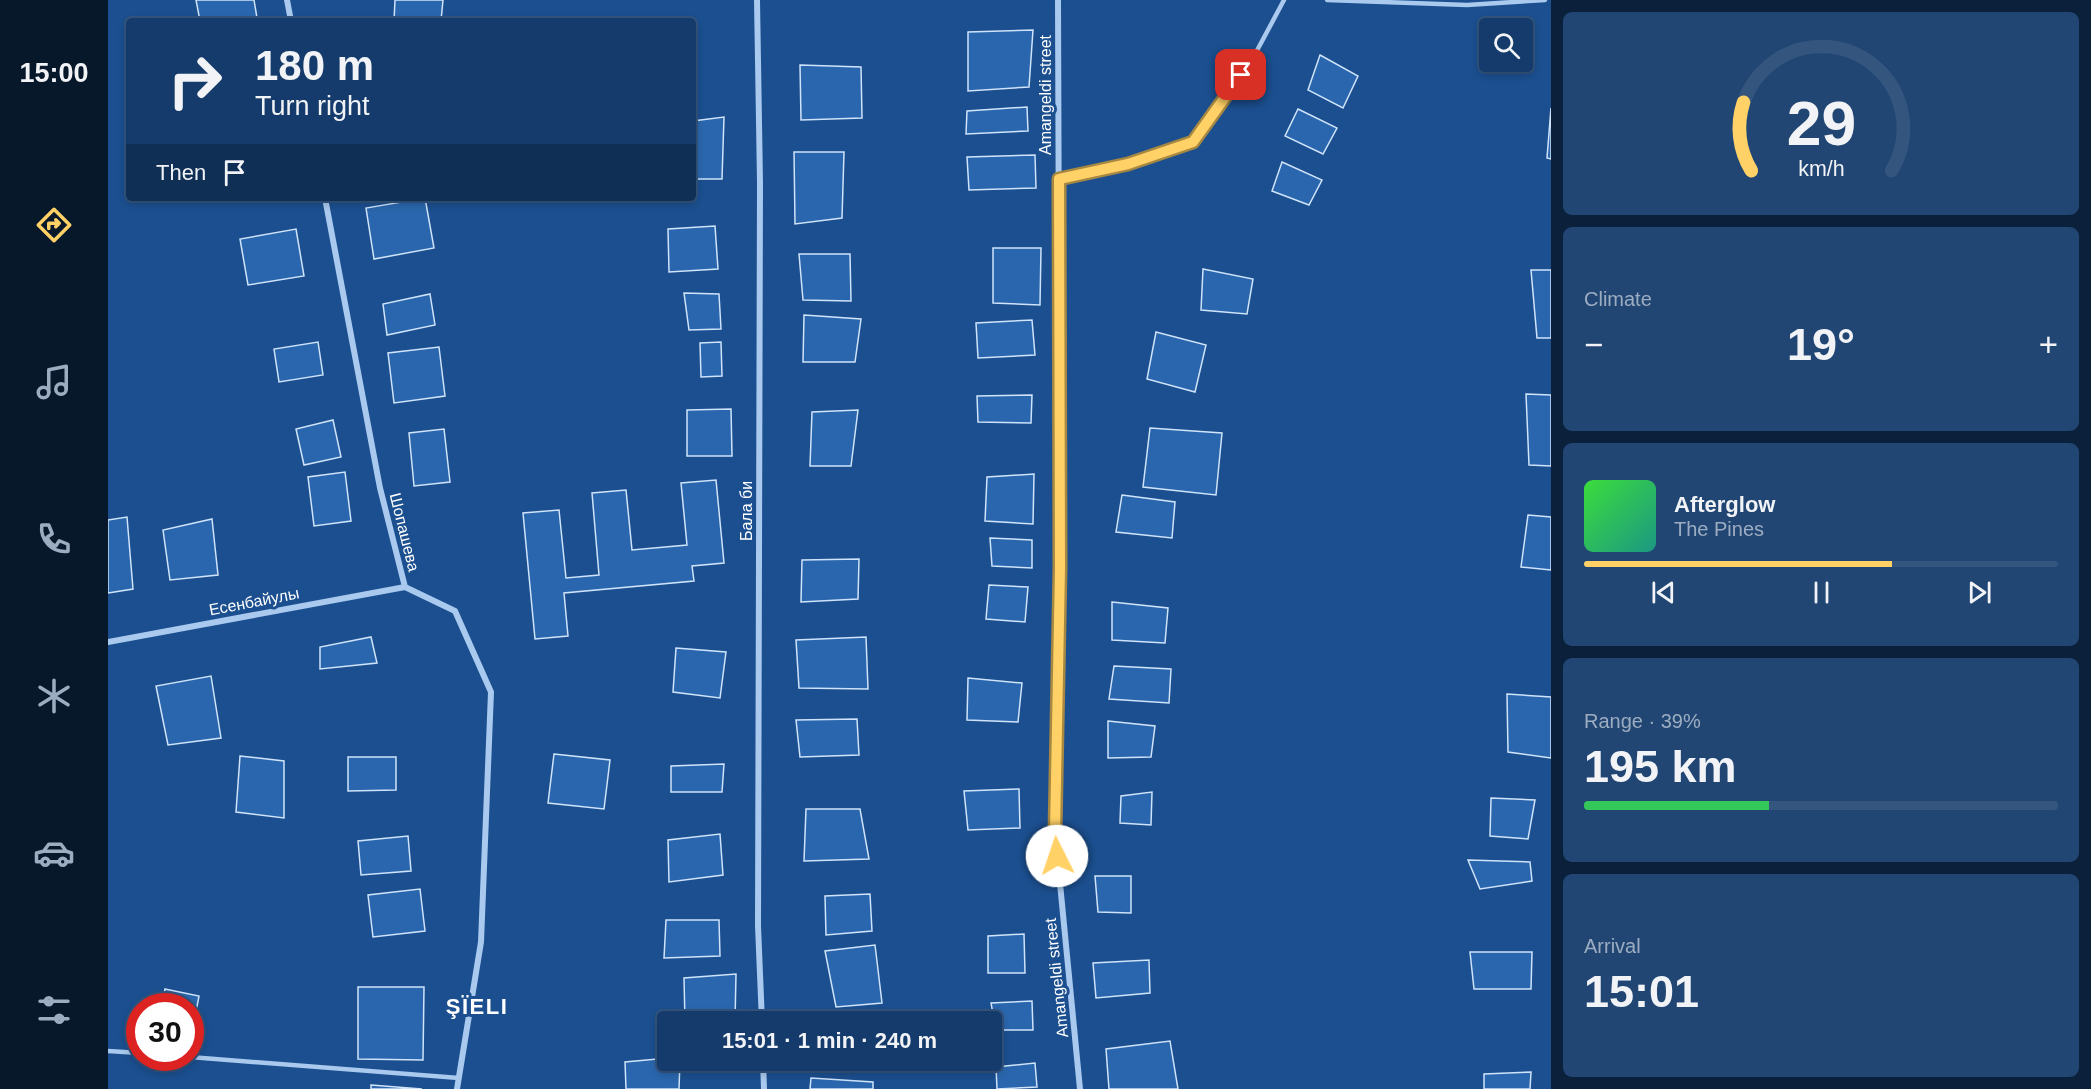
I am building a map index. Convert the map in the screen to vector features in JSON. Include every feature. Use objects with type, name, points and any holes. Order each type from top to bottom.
[{"type":"street","points":[[287,0],[290,18]]},
{"type":"street","name":"Бала би","points":[[757,0],[760,183],[758,926],[762,1011]]},
{"type":"street","name":"Amangeldi street","points":[[1058,0],[1060,568],[1055,832],[1080,1089]]},
{"type":"street","name":"Шопашева","points":[[326,201],[380,488],[405,586],[455,611],[491,692],[481,942],[457,1089]]},
{"type":"street","name":"Есенбайулы","points":[[108,642],[405,586]]},
{"type":"street","points":[[763,1071],[764,1089]]},
{"type":"lane","points":[[1059,179],[1128,164],[1193,142],[1253,58],[1284,0]]},
{"type":"lane","points":[[1327,0],[1467,5],[1545,0]]},
{"type":"lane","points":[[108,1051],[126,1052]]},
{"type":"lane","points":[[204,1058],[459,1078]]},
{"type":"building","points":[[196,0],[254,0],[257,18],[199,18]]},
{"type":"building","points":[[395,0],[443,0],[441,18],[394,18]]},
{"type":"building","points":[[1033,30],[1029,87],[968,91],[968,32]]},
{"type":"building","points":[[1320,55],[1358,76],[1343,108],[1308,90]]},
{"type":"building","points":[[800,65],[861,67],[862,118],[801,120]]},
{"type":"building","points":[[1027,107],[1028,131],[966,134],[967,111]]},
{"type":"building","points":[[1551,108],[1551,159],[1547,158]]},
{"type":"building","points":[[1298,109],[1337,128],[1323,154],[1285,136]]},
{"type":"building","points":[[724,117],[722,179],[696,179],[696,121]]},
{"type":"building","points":[[794,152],[844,152],[842,218],[795,224]]},
{"type":"building","points":[[1035,155],[1036,188],[969,190],[967,157]]},
{"type":"building","points":[[1282,162],[1322,180],[1309,205],[1272,191]]},
{"type":"building","points":[[407,201],[426,201],[434,248],[374,259],[366,208]]},
{"type":"building","points":[[715,226],[718,269],[669,272],[668,229]]},
{"type":"building","points":[[296,229],[304,276],[248,285],[240,239]]},
{"type":"building","points":[[993,248],[1041,248],[1040,305],[993,303]]},
{"type":"building","points":[[799,254],[850,254],[851,301],[803,300]]},
{"type":"building","points":[[1203,269],[1253,279],[1247,314],[1201,310]]},
{"type":"building","points":[[1531,270],[1551,270],[1551,338],[1537,338]]},
{"type":"building","points":[[684,293],[719,294],[721,329],[689,330]]},
{"type":"building","points":[[430,294],[435,325],[387,335],[383,304]]},
{"type":"building","points":[[804,315],[861,319],[855,362],[803,362]]},
{"type":"building","points":[[1032,320],[1035,355],[978,358],[976,323]]},
{"type":"building","points":[[1156,332],[1206,345],[1195,392],[1147,379]]},
{"type":"building","points":[[318,342],[323,375],[279,382],[274,349]]},
{"type":"building","points":[[721,342],[722,376],[701,377],[700,343]]},
{"type":"building","points":[[439,347],[445,396],[394,403],[388,353]]},
{"type":"building","points":[[1526,394],[1551,395],[1551,466],[1529,465]]},
{"type":"building","points":[[1032,395],[1031,423],[978,422],[977,396]]},
{"type":"building","points":[[731,409],[732,456],[687,456],[687,410]]},
{"type":"building","points":[[858,410],[851,466],[810,466],[812,412]]},
{"type":"building","points":[[333,420],[341,457],[304,465],[296,429]]},
{"type":"building","points":[[1150,428],[1222,433],[1216,495],[1143,487]]},
{"type":"building","points":[[444,429],[450,482],[414,486],[409,433]]},
{"type":"building","points":[[345,472],[351,521],[314,526],[308,477]]},
{"type":"building","points":[[1034,474],[1033,524],[985,521],[987,477]]},
{"type":"building","points":[[716,480],[724,563],[692,566],[694,581],[564,593],[568,636],[535,639],[523,513],[559,510],[566,578],[599,575],[592,493],[626,490],[632,550],[687,545],[681,483]]},
{"type":"building","points":[[1122,495],[1175,502],[1172,538],[1116,532]]},
{"type":"building","points":[[1528,515],[1551,517],[1551,570],[1521,567]]},
{"type":"building","points":[[127,517],[133,589],[108,593],[108,520]]},
{"type":"building","points":[[212,519],[218,575],[170,580],[163,530]]},
{"type":"building","points":[[990,538],[1032,540],[1032,568],[992,566]]},
{"type":"building","points":[[859,559],[858,599],[801,602],[802,560]]},
{"type":"building","points":[[989,585],[1028,587],[1025,622],[986,619]]},
{"type":"building","points":[[1112,602],[1168,608],[1165,643],[1112,640]]},
{"type":"building","points":[[371,637],[377,663],[320,669],[320,647]]},
{"type":"building","points":[[866,637],[868,689],[799,688],[796,640]]},
{"type":"building","points":[[676,648],[726,652],[720,698],[673,692]]},
{"type":"building","points":[[1114,666],[1171,669],[1169,703],[1109,699]]},
{"type":"building","points":[[211,676],[221,738],[168,745],[156,686]]},
{"type":"building","points":[[968,678],[1022,683],[1018,722],[967,720]]},
{"type":"building","points":[[1507,694],[1551,697],[1551,758],[1508,752]]},
{"type":"building","points":[[857,719],[859,755],[800,757],[796,720]]},
{"type":"building","points":[[1108,721],[1155,726],[1151,757],[1108,758]]},
{"type":"building","points":[[554,754],[610,760],[604,809],[548,803]]},
{"type":"building","points":[[240,756],[284,761],[284,818],[236,812]]},
{"type":"building","points":[[348,757],[396,757],[396,790],[348,791]]},
{"type":"building","points":[[724,764],[722,792],[671,792],[671,766]]},
{"type":"building","points":[[1019,789],[1020,828],[968,830],[964,791]]},
{"type":"building","points":[[1152,792],[1151,825],[1120,823],[1121,796]]},
{"type":"building","points":[[1491,798],[1535,800],[1528,839],[1490,836]]},
{"type":"building","points":[[806,809],[860,809],[869,859],[804,861]]},
{"type":"building","points":[[720,834],[723,875],[669,882],[668,840]]},
{"type":"building","points":[[408,836],[411,871],[361,875],[358,841]]},
{"type":"building","points":[[1468,860],[1530,862],[1532,881],[1480,889]]},
{"type":"building","points":[[1095,876],[1131,876],[1131,913],[1098,912]]},
{"type":"building","points":[[420,889],[425,931],[373,937],[368,895]]},
{"type":"building","points":[[870,894],[872,931],[826,935],[825,896]]},
{"type":"building","points":[[666,920],[719,920],[720,956],[664,958]]},
{"type":"building","points":[[1024,934],[1025,973],[988,973],[988,936]]},
{"type":"building","points":[[875,945],[882,1003],[836,1007],[825,951]]},
{"type":"building","points":[[1470,952],[1532,952],[1531,989],[1474,989]]},
{"type":"building","points":[[1149,960],[1150,993],[1096,998],[1093,963]]},
{"type":"building","points":[[736,974],[735,1011],[685,1011],[684,978]]},
{"type":"building","points":[[358,987],[424,987],[423,1060],[358,1059]]},
{"type":"building","points":[[165,989],[184,993],[164,993]]},
{"type":"building","points":[[1032,1001],[1033,1030],[1002,1030],[1002,1011],[992,1011],[991,1003]]},
{"type":"building","points":[[1170,1041],[1178,1089],[1109,1089],[1106,1049]]},
{"type":"building","points":[[657,1059],[657,1071],[680,1071],[679,1089],[626,1089],[625,1062]]},
{"type":"building","points":[[1035,1063],[1037,1087],[997,1089],[996,1071],[1002,1071],[1002,1066]]},
{"type":"building","points":[[1531,1072],[1530,1089],[1484,1089],[1484,1074]]},
{"type":"building","points":[[811,1078],[873,1082],[873,1089],[810,1089]]},
{"type":"building","points":[[371,1085],[422,1089],[371,1089]]},
{"type":"district","name":"ŞÏELI","points":[[477,1006]]},
{"type":"route","points":[[1057,856],[1055,832],[1060,568],[1059,179],[1128,164],[1193,142],[1241,75]]}]
